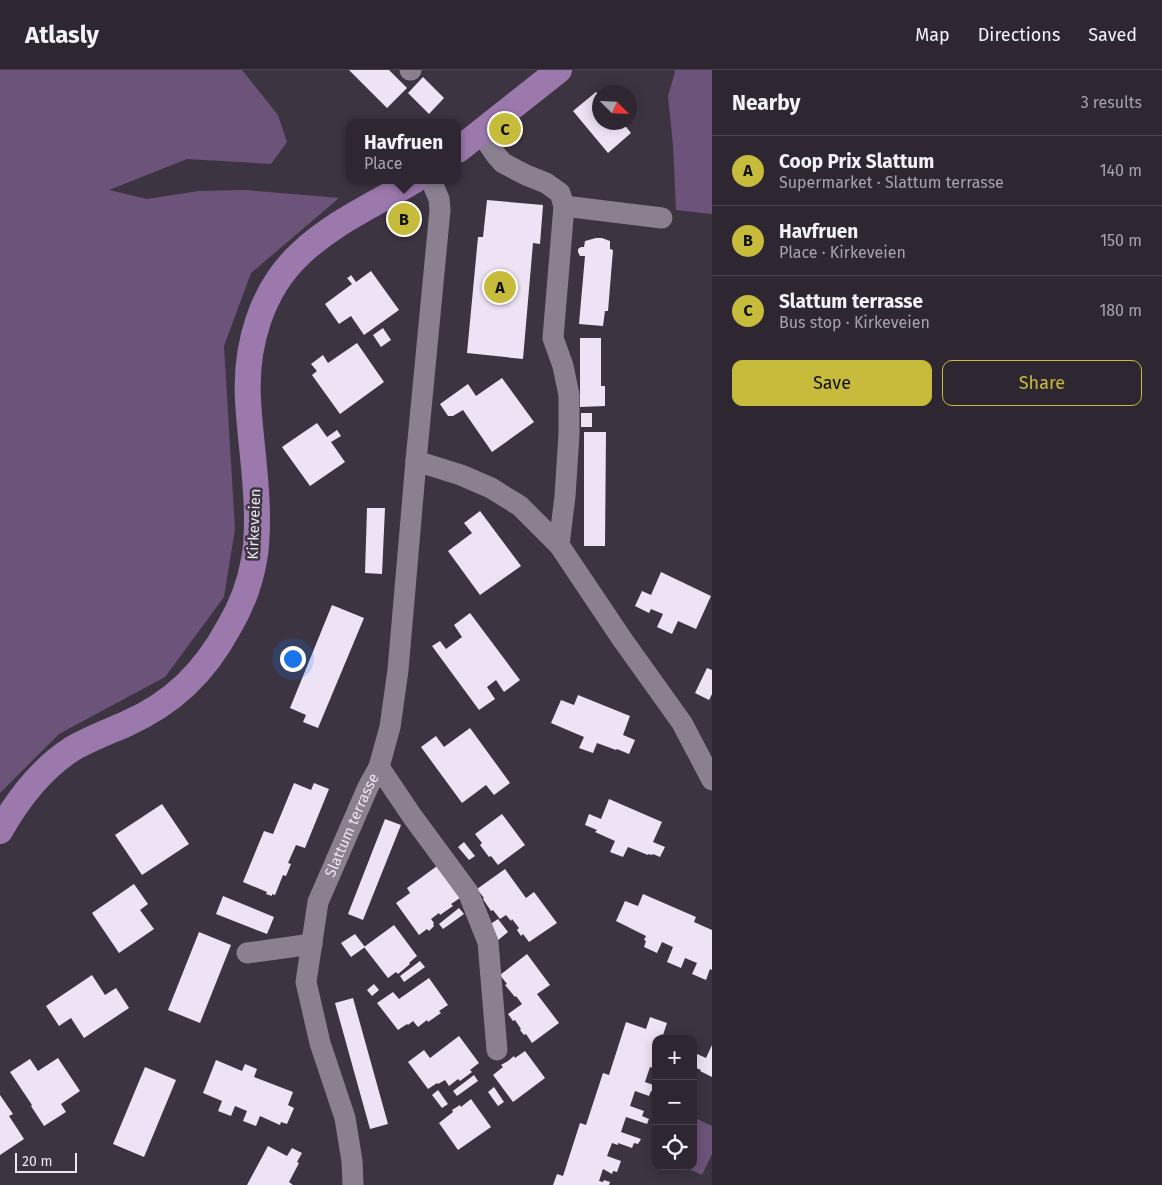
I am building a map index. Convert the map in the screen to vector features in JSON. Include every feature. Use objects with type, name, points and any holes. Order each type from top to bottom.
[{"type":"main road","points":[[461,148],[559,70]]},
{"type":"main road","name":"Kirkeveien","points":[[0,831],[30,787],[57,761],[85,742],[141,717],[169,700],[197,674],[219,644],[237,612],[254,559],[257,526],[256,483],[248,398],[248,378],[253,341],[263,308],[279,278],[300,254],[314,242],[349,217],[408,184]]},
{"type":"street","points":[[480,132],[503,162],[526,176],[546,183],[560,193],[564,206],[553,338],[563,366],[569,395],[569,442],[559,545]]},
{"type":"street","name":"Slattum terrasse","points":[[353,1185],[352,1161],[345,1118],[320,1044],[306,982],[318,902],[379,767],[390,727],[398,670],[440,210],[439,199],[433,184]]},
{"type":"street","points":[[564,206],[662,218]]},
{"type":"street","points":[[416,461],[461,475],[491,488],[520,506],[559,545],[622,640],[682,723],[712,780]]},
{"type":"street","points":[[379,767],[412,816],[468,892],[488,942],[496,1050]]},
{"type":"street","points":[[247,953],[312,944]]},
{"type":"shaded area","points":[[0,70],[242,70],[278,115],[287,142],[271,164],[187,159],[109,190],[147,199],[199,191],[245,190],[339,198],[251,273],[224,346],[235,529],[224,597],[165,677],[59,734],[0,793]]},
{"type":"shaded area","points":[[674,70],[712,70],[712,214],[676,210],[673,145],[668,96]]},
{"type":"shaded area","points":[[697,1119],[712,1126],[712,1154],[702,1175],[691,1170],[697,1170]]},
{"type":"building","points":[[349,70],[389,70],[407,88],[387,108]]},
{"type":"building","points":[[423,77],[444,98],[429,114],[408,93]]},
{"type":"building","points":[[592,95],[592,130],[629,130],[631,133],[608,153],[573,111]]},
{"type":"building","points":[[487,200],[543,205],[540,244],[533,243],[523,359],[467,353],[478,237],[483,237]]},
{"type":"building","points":[[596,238],[610,241],[610,249],[613,250],[608,311],[605,311],[603,326],[579,324],[585,256],[580,256],[578,249],[584,247],[585,241]]},
{"type":"building","points":[[371,271],[399,310],[364,335],[351,316],[339,324],[325,304],[352,284],[347,278],[351,275],[356,282]]},
{"type":"building","points":[[383,328],[391,340],[381,347],[373,335]]},
{"type":"building","points":[[580,338],[601,338],[601,386],[605,386],[605,406],[580,407]]},
{"type":"building","points":[[357,343],[384,382],[340,414],[312,375],[317,371],[311,364],[323,355],[328,363]]},
{"type":"building","points":[[502,378],[534,422],[492,452],[463,410],[453,416],[448,416],[440,404],[468,384],[476,396]]},
{"type":"building","points":[[581,413],[592,413],[592,427],[581,427]]},
{"type":"building","points":[[317,423],[327,437],[337,430],[341,436],[331,442],[345,462],[310,486],[282,447]]},
{"type":"building","points":[[584,432],[606,432],[605,546],[584,546]]},
{"type":"building","points":[[367,508],[385,508],[382,574],[365,573]]},
{"type":"building","points":[[480,511],[521,566],[480,595],[448,551],[472,533],[464,523]]},
{"type":"building","points":[[661,572],[711,596],[696,629],[678,621],[672,634],[657,627],[663,614],[651,609],[649,613],[635,606],[642,591],[651,595]]},
{"type":"building","points":[[332,605],[364,618],[318,728],[303,722],[306,715],[290,708]]},
{"type":"building","points":[[470,613],[520,680],[504,692],[496,680],[487,687],[495,699],[479,710],[432,646],[440,641],[446,649],[462,637],[454,625]]},
{"type":"building","points":[[707,668],[712,670],[712,694],[709,700],[695,693]]},
{"type":"building","points":[[578,695],[630,716],[623,735],[635,740],[629,754],[597,743],[593,753],[579,748],[584,737],[551,723],[561,700],[574,705]]},
{"type":"building","points":[[470,728],[510,783],[494,795],[486,785],[462,803],[421,747],[436,736],[444,747]]},
{"type":"building","points":[[294,783],[311,790],[314,783],[329,789],[305,848],[296,845],[288,863],[291,864],[286,876],[283,875],[275,895],[272,894],[272,896],[243,882],[264,831],[273,834]]},
{"type":"building","points":[[609,799],[662,822],[653,842],[665,847],[660,857],[653,854],[648,855],[628,847],[623,857],[610,852],[615,841],[585,825],[589,814],[601,819]]},
{"type":"building","points":[[162,804],[189,844],[142,875],[115,835]]},
{"type":"building","points":[[502,814],[525,845],[498,865],[480,845],[482,843],[475,834]]},
{"type":"building","points":[[385,819],[401,825],[363,920],[348,914]]},
{"type":"building","points":[[464,842],[475,856],[469,860],[458,847]]},
{"type":"building","points":[[437,866],[460,898],[451,904],[453,906],[431,919],[434,926],[429,931],[427,929],[419,935],[396,903],[410,893],[407,888]]},
{"type":"building","points":[[505,869],[526,898],[534,892],[557,923],[529,942],[523,934],[521,936],[517,930],[519,928],[512,919],[511,921],[506,915],[500,919],[493,910],[491,911],[477,889]]},
{"type":"building","points":[[134,884],[148,904],[140,910],[154,929],[119,953],[92,913]]},
{"type":"building","points":[[643,894],[696,917],[694,922],[712,930],[712,970],[710,969],[706,980],[692,974],[697,963],[685,958],[681,968],[667,962],[673,947],[662,942],[657,953],[644,947],[646,936],[616,921],[625,901],[638,906]]},
{"type":"building","points":[[223,896],[274,917],[267,934],[216,914]]},
{"type":"building","points":[[459,908],[464,914],[443,929],[439,924]]},
{"type":"building","points":[[498,919],[508,932],[497,941],[486,927]]},
{"type":"building","points":[[394,925],[417,956],[398,974],[396,972],[388,978],[364,947]]},
{"type":"building","points":[[199,932],[231,945],[200,1023],[168,1010]]},
{"type":"building","points":[[355,934],[365,947],[351,957],[341,943]]},
{"type":"building","points":[[527,954],[550,985],[537,994],[559,1023],[532,1043],[526,1034],[524,1035],[520,1030],[515,1020],[513,1021],[508,1014],[522,1004],[505,985],[507,984],[500,975]]},
{"type":"building","points":[[420,961],[425,967],[404,982],[400,976]]},
{"type":"building","points":[[92,975],[105,995],[116,988],[129,1008],[84,1038],[71,1018],[59,1026],[46,1006]]},
{"type":"building","points":[[429,978],[448,1005],[439,1011],[441,1013],[418,1027],[413,1021],[398,1030],[377,1003],[393,992],[399,999]]},
{"type":"building","points":[[374,984],[379,990],[372,996],[367,990]]},
{"type":"building","points":[[353,998],[388,1124],[370,1129],[335,1003]]},
{"type":"building","points":[[650,1017],[667,1023],[663,1035],[652,1035],[652,1068],[650,1067],[645,1082],[652,1085],[652,1091],[649,1096],[635,1091],[630,1106],[644,1111],[642,1116],[649,1119],[647,1124],[626,1117],[621,1132],[641,1139],[638,1144],[634,1143],[632,1148],[612,1143],[607,1156],[621,1161],[617,1172],[613,1171],[612,1174],[603,1169],[599,1181],[610,1182],[609,1185],[553,1185],[557,1174],[563,1176],[580,1123],[586,1125],[603,1073],[609,1075],[626,1022],[646,1029]]},
{"type":"building","points":[[459,1036],[479,1063],[470,1070],[472,1072],[460,1081],[458,1079],[449,1086],[445,1080],[428,1089],[408,1062],[424,1050],[430,1058]]},
{"type":"building","points":[[712,1045],[712,1077],[697,1068],[697,1054],[706,1058]]},
{"type":"building","points":[[525,1051],[545,1078],[513,1102],[493,1075],[503,1067],[501,1065]]},
{"type":"building","points":[[58,1058],[80,1091],[61,1104],[66,1112],[44,1126],[10,1072],[30,1059],[38,1071]]},
{"type":"building","points":[[216,1060],[242,1071],[245,1064],[257,1069],[254,1077],[293,1092],[288,1105],[294,1108],[287,1124],[281,1122],[280,1125],[260,1116],[256,1126],[243,1121],[247,1111],[235,1106],[231,1116],[218,1111],[222,1101],[203,1093]]},
{"type":"building","points":[[145,1067],[176,1080],[144,1157],[113,1144]]},
{"type":"building","points":[[474,1075],[478,1081],[457,1096],[453,1091]]},
{"type":"building","points":[[494,1087],[504,1102],[498,1106],[488,1092]]},
{"type":"building","points":[[438,1090],[448,1104],[442,1108],[432,1095]]},
{"type":"building","points":[[0,1095],[13,1114],[9,1116],[24,1139],[0,1155]]},
{"type":"building","points":[[471,1099],[491,1127],[458,1150],[439,1123],[453,1112],[452,1110],[460,1105],[461,1107]]},
{"type":"building","points":[[268,1146],[287,1156],[292,1148],[302,1153],[289,1182],[293,1185],[247,1185]]},
{"type":"place","name":"Slattum terrasse","points":[[505,129]]},
{"type":"place","name":"Havfruen","points":[[404,219]]},
{"type":"place","name":"Coop Prix Slattum","points":[[500,287]]}]
